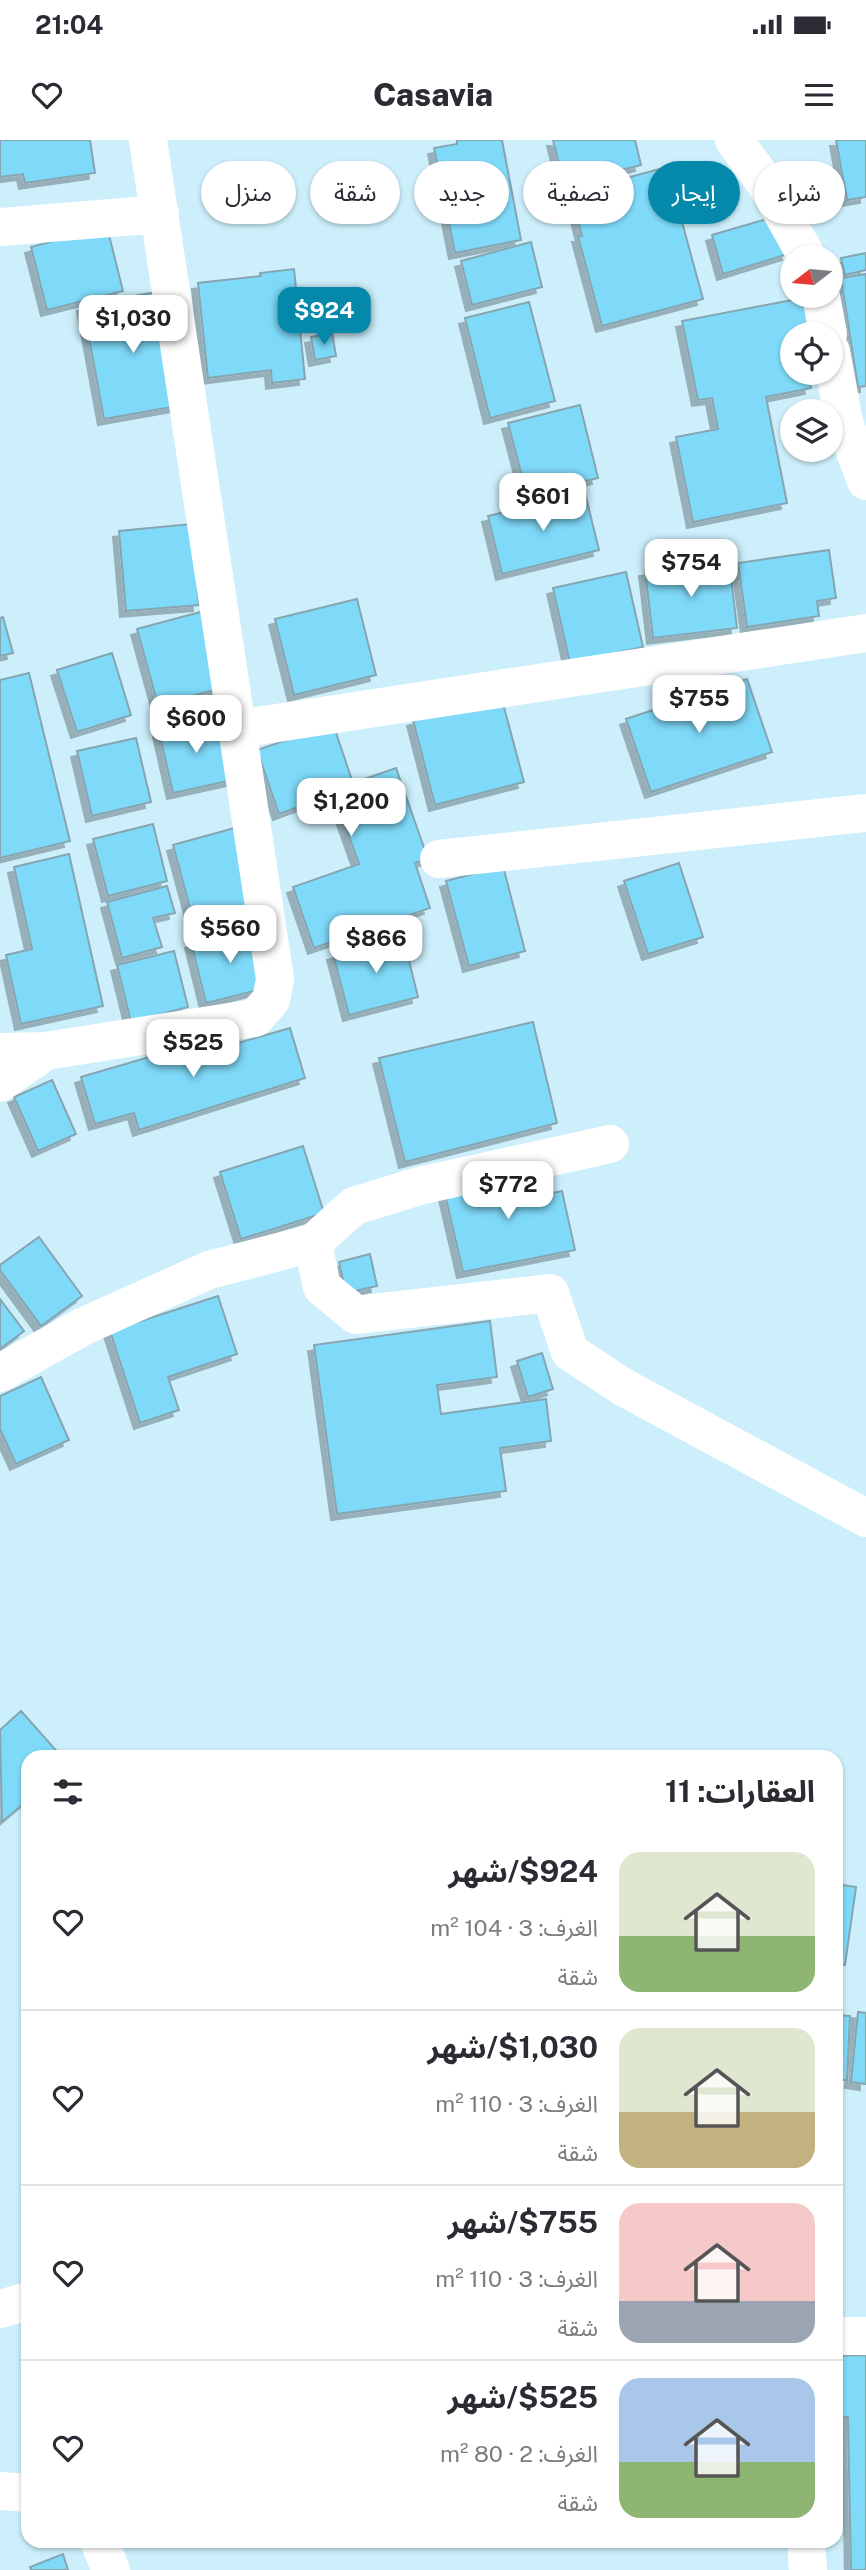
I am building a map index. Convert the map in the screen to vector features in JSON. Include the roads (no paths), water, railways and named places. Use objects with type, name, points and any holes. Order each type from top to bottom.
[{"type":"street","points":[[0,1052],[46,1051],[256,1018],[271,1000],[275,979],[148,140]]},
{"type":"street","points":[[734,140],[766,184],[800,245]]},
{"type":"street","points":[[0,227],[160,214]]},
{"type":"street","points":[[838,385],[845,422],[866,481]]},
{"type":"street","points":[[237,729],[866,633]]},
{"type":"street","points":[[439,859],[866,813]]},
{"type":"street","points":[[0,1083],[46,1051]]},
{"type":"street","points":[[0,1373],[82,1327],[209,1270],[313,1243],[354,1206],[419,1186],[610,1144]]},
{"type":"street","points":[[313,1243],[322,1287],[356,1315],[550,1293],[570,1352],[623,1387],[866,1518]]},
{"type":"street","points":[[0,2309],[21,2303]]},
{"type":"street","points":[[843,2336],[866,2336]]},
{"type":"street","points":[[0,2491],[21,2492]]},
{"type":"street","points":[[102,2548],[111,2570]]},
{"type":"street","points":[[806,2548],[808,2570]]}]
